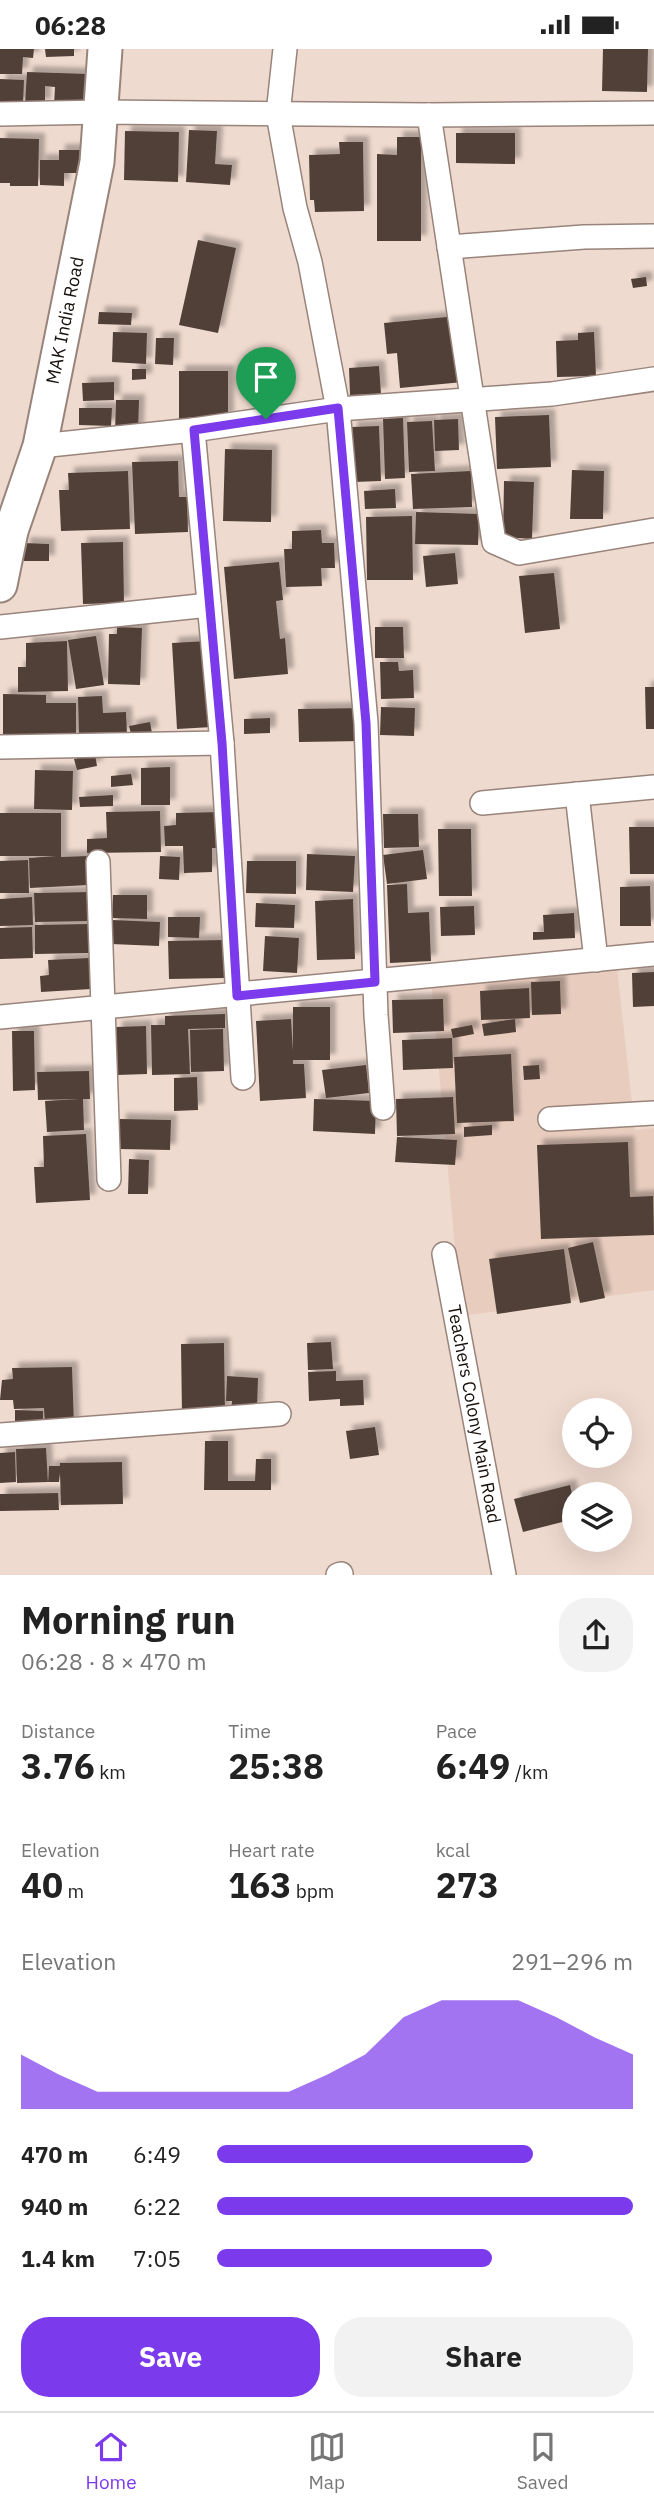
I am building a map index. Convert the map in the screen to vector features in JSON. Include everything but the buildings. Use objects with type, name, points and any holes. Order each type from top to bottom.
[{"type":"street","name":"MAK India Road","points":[[0,585],[11,531],[40,446],[97,162],[105,49]]},
{"type":"street","points":[[285,49],[278,114],[295,208],[310,262],[338,408],[366,723],[375,982],[383,1108]]},
{"type":"street","points":[[0,114],[654,113]]},
{"type":"street","points":[[429,115],[494,542],[519,553],[654,530]]},
{"type":"street","points":[[449,247],[584,237],[654,236]]},
{"type":"street","points":[[40,446],[194,430],[338,408],[552,394],[654,379]]},
{"type":"street","points":[[194,430],[222,743],[243,1078]]},
{"type":"street","points":[[0,627],[209,605]]},
{"type":"street","points":[[0,747],[222,743]]},
{"type":"street","points":[[482,803],[654,787]]},
{"type":"street","points":[[577,795],[596,960]]},
{"type":"street","points":[[98,862],[108,1179]]},
{"type":"street","points":[[0,1017],[654,954]]},
{"type":"street","points":[[550,1119],[654,1113]]},
{"type":"street","name":"Teachers Colony Main Road","points":[[444,1254],[505,1574]]},
{"type":"street","points":[[0,1435],[279,1413]]},
{"type":"shaded area","points":[[617,968],[635,1130],[654,1128],[654,1290],[461,1316],[431,980]]},
{"type":"route","points":[[338,408],[366,723],[375,982],[237,996],[222,743],[194,430],[266,419],[338,408]]}]
